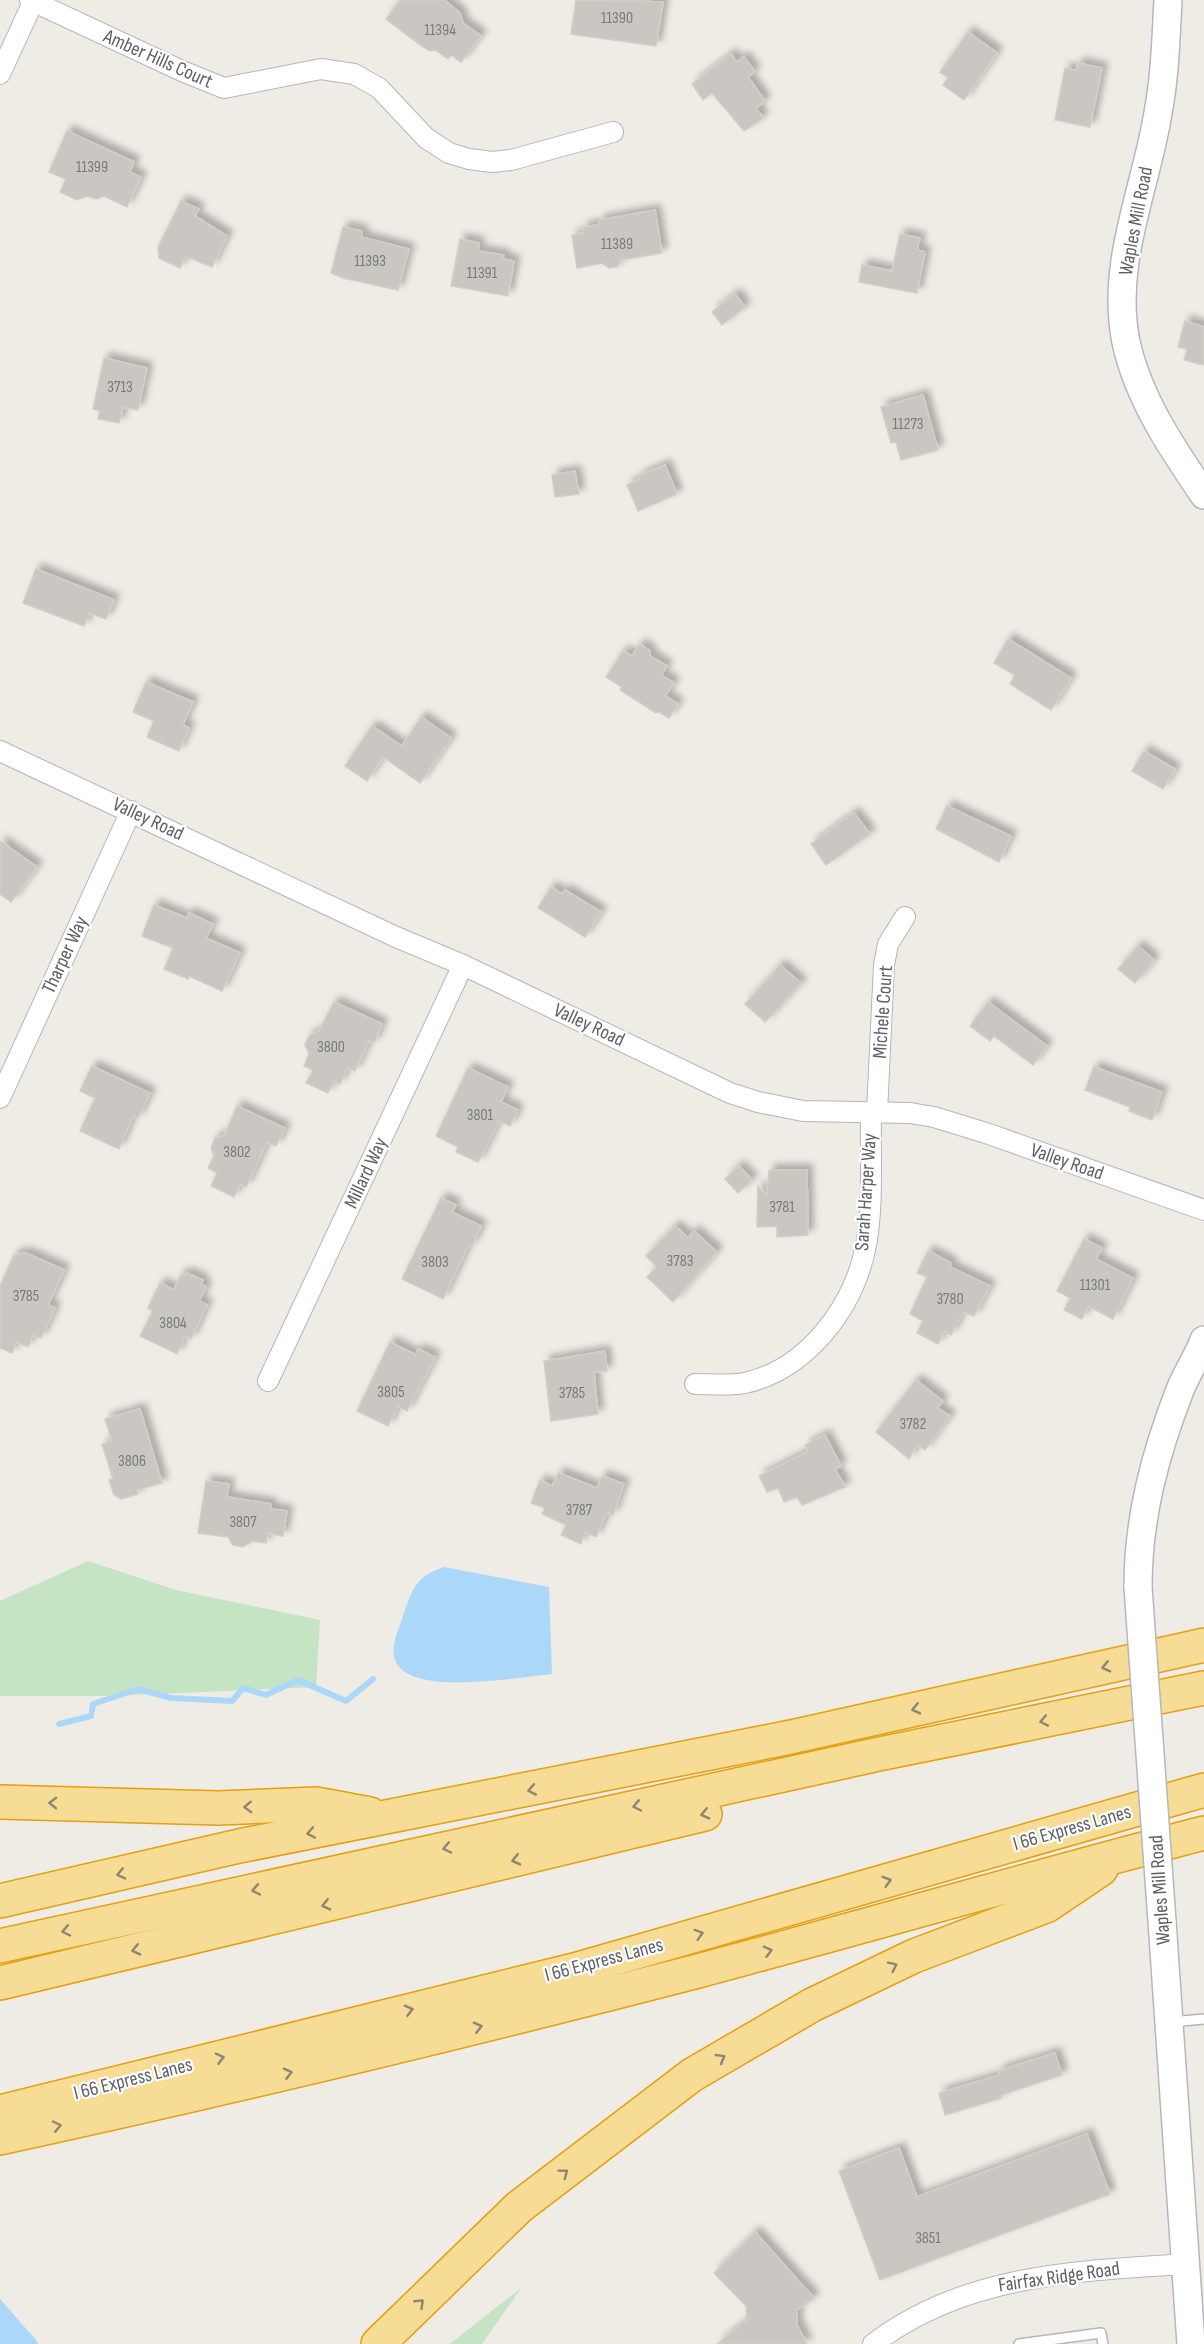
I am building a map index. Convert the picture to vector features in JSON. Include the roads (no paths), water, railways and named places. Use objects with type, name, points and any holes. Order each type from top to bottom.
[{"type":"highway","points":[[0,1901],[239,1846],[791,1737],[1204,1645]]},
{"type":"highway","points":[[0,1946],[879,1754],[1204,1688]]},
{"type":"highway","points":[[0,1983],[754,1803],[879,1754]]},
{"type":"highway","name":"I 66 Express Lanes","points":[[5,2110],[574,1970],[1204,1791]]},
{"type":"highway","points":[[0,1802],[218,1808],[316,1804],[390,1818]]},
{"type":"highway","points":[[0,2138],[277,2076],[502,2021],[1204,1833]]},
{"type":"highway","points":[[378,2344],[519,2207],[692,2075],[812,2005],[914,1956],[1046,1906],[1124,1854]]},
{"type":"main road","name":"Waples Mill Road","points":[[1168,0],[1166,46],[1158,113],[1131,227],[1123,288],[1123,311],[1126,340],[1140,387],[1157,422],[1204,495]]},
{"type":"main road","name":"Waples Mill Road","points":[[1191,2344],[1191,2263],[1162,1921],[1138,1587],[1138,1557],[1146,1500],[1161,1443],[1181,1387],[1204,1340]]},
{"type":"street","points":[[0,74],[33,0]]},
{"type":"street","name":"Amber Hills Court","points":[[33,0],[182,71],[224,88],[321,69],[354,74],[379,88],[426,138],[448,153],[469,159],[492,162],[512,160],[613,132]]},
{"type":"street","name":"Valley Road","points":[[0,750],[396,937],[463,965],[730,1093],[758,1102],[803,1111],[874,1112],[934,1117],[989,1134],[1204,1210]]},
{"type":"street","name":"Tharper Way","points":[[0,1098],[131,811]]},
{"type":"street","name":"Michele Court","points":[[874,1112],[884,965],[888,944],[905,916]]},
{"type":"street","name":"Millard Way","points":[[268,1381],[463,965]]},
{"type":"street","name":"Sarah Harper Way","points":[[695,1384],[743,1383],[764,1378],[809,1349],[833,1322],[859,1272],[865,1248],[874,1112]]},
{"type":"street","name":"Fairfax Ridge Road","points":[[877,2343],[909,2321],[950,2300],[1012,2281],[1086,2270],[1191,2263]]},
{"type":"lane","points":[[1170,2022],[1204,2019]]},
{"type":"lane","points":[[1019,2344],[1101,2333],[1103,2344]]},
{"type":"water","points":[[444,1567],[549,1587],[552,1674],[492,1681],[442,1682],[421,1679],[404,1672],[394,1655],[397,1632],[416,1585],[427,1575]]},
{"type":"water","points":[[0,2299],[36,2340],[38,2344],[0,2344]]},
{"type":"waterway","points":[[59,1724],[91,1716],[93,1704],[138,1689],[171,1698],[232,1701],[243,1688],[266,1695],[298,1680],[346,1701],[373,1679]]}]
